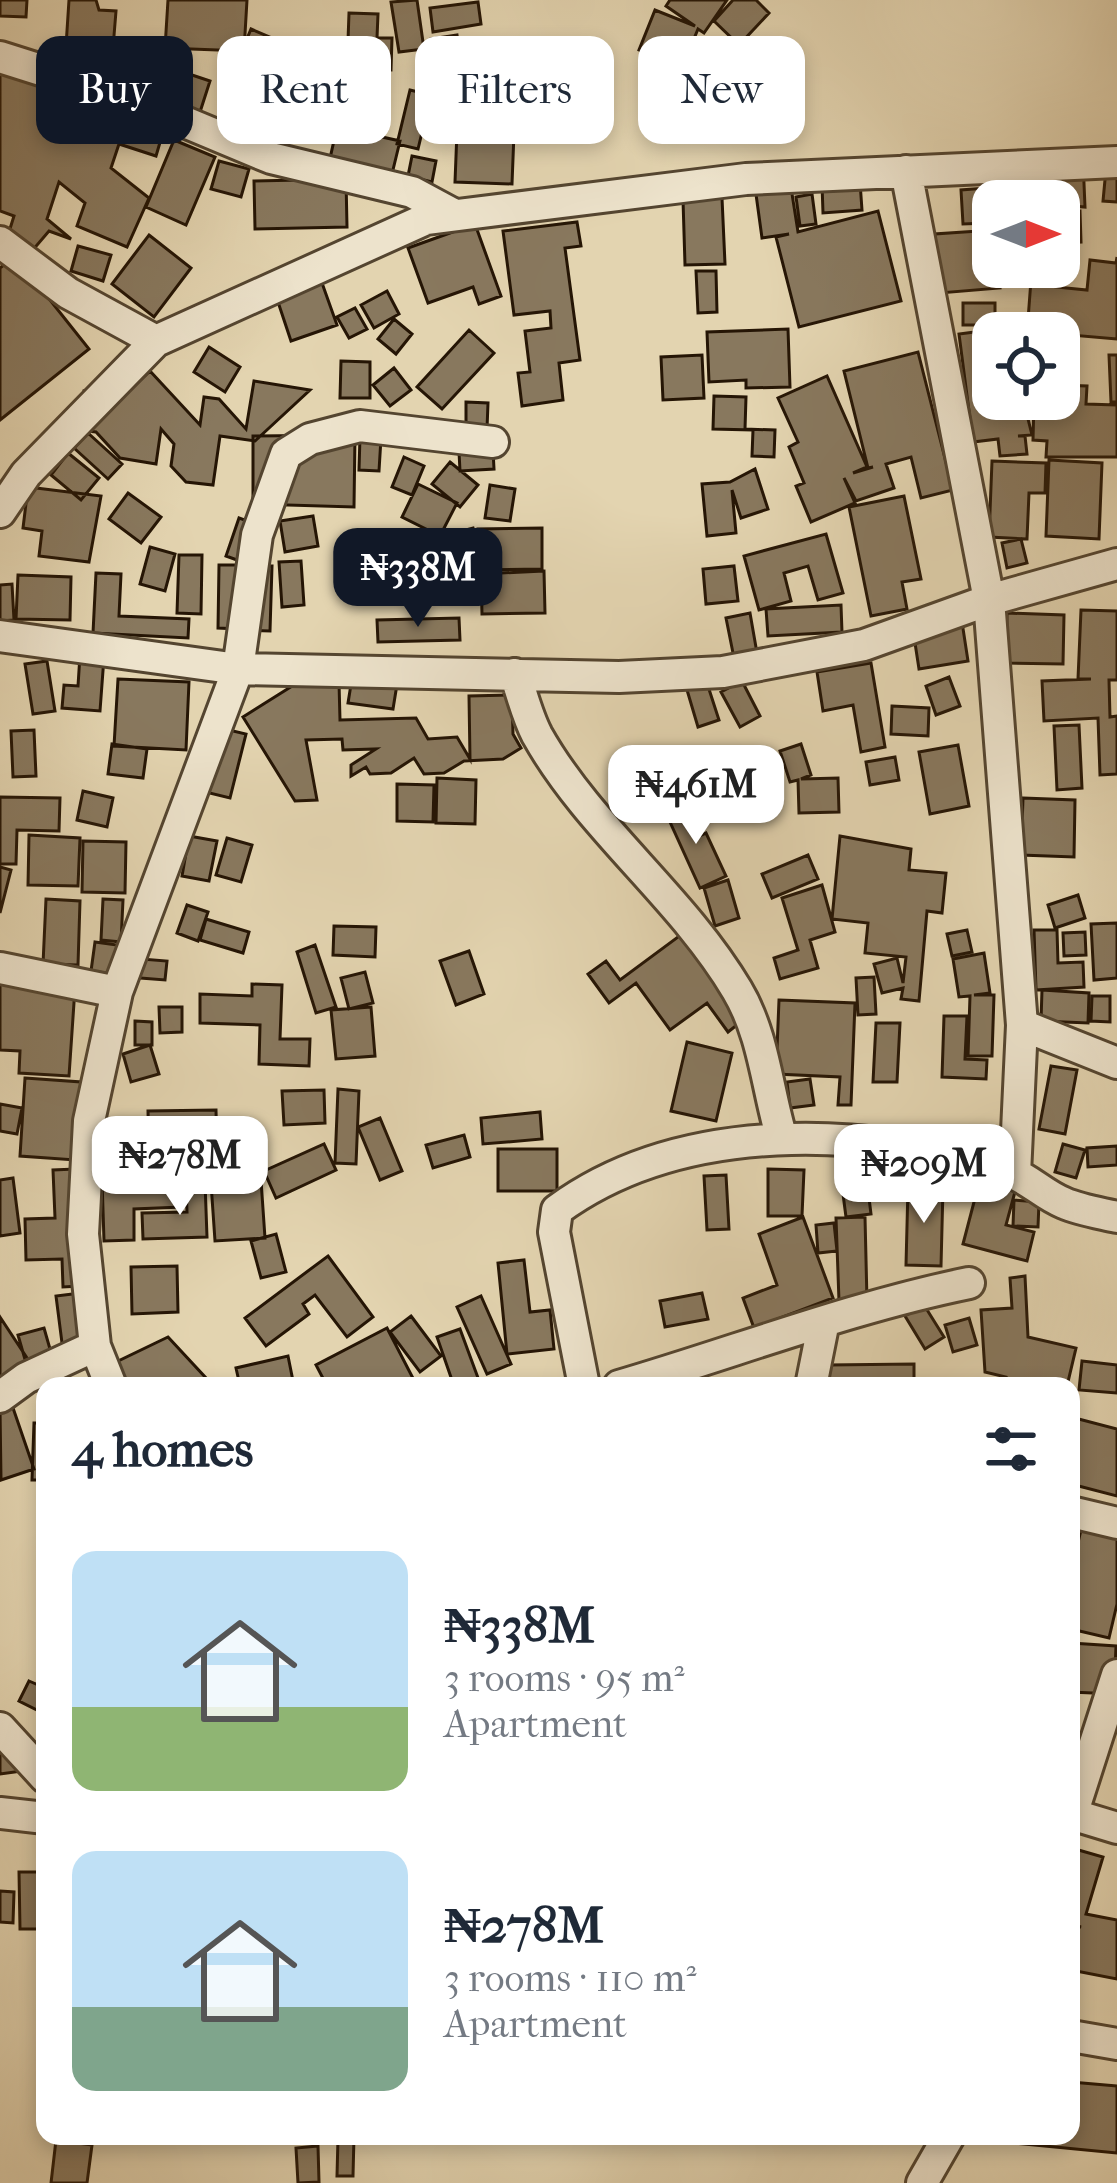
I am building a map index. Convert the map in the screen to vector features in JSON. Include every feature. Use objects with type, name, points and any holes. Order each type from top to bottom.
[{"type":"street","points":[[0,57],[120,95],[271,158],[412,193],[451,213]]},
{"type":"street","points":[[0,512],[26,474],[156,341],[218,318],[367,242],[451,213],[746,179],[1117,162]]},
{"type":"street","points":[[905,171],[989,600],[1022,1025],[1015,1174]]},
{"type":"street","points":[[0,242],[68,293],[156,341]]},
{"type":"street","points":[[107,1377],[95,1346],[83,1234],[88,1144],[117,992],[238,668],[257,535],[286,454],[310,440],[360,426],[493,442]]},
{"type":"street","points":[[0,636],[238,668],[619,677],[723,672],[864,645],[989,600],[1117,563]]},
{"type":"street","points":[[515,674],[536,733],[584,802],[660,886],[736,987],[759,1032],[762,1072],[782,1139]]},
{"type":"street","points":[[0,968],[117,992]]},
{"type":"street","points":[[1022,1025],[1117,1063]]},
{"type":"street","points":[[582,1377],[554,1232],[557,1210],[586,1189],[633,1168],[694,1152],[782,1139],[883,1144],[950,1154],[1015,1174],[1063,1203],[1117,1217]]},
{"type":"street","points":[[650,1377],[823,1326],[894,1298],[969,1283]]},
{"type":"street","points":[[813,1377],[823,1326]]},
{"type":"street","points":[[0,1397],[26,1378],[95,1346]]},
{"type":"street","points":[[1080,1515],[1117,1523]]},
{"type":"street","points":[[1080,1788],[1117,1675]]},
{"type":"street","points":[[0,1728],[36,1767]]},
{"type":"street","points":[[0,1813],[36,1817]]},
{"type":"street","points":[[1080,1818],[1117,1828]]},
{"type":"street","points":[[1080,2038],[1117,2044]]},
{"type":"street","points":[[922,2183],[944,2145]]},
{"type":"building","points":[[0,0],[27,0],[26,17],[0,16]]},
{"type":"building","points":[[69,0],[96,0],[99,10],[116,11],[114,36],[67,36]]},
{"type":"building","points":[[168,0],[247,0],[245,36],[217,36],[217,50],[193,49],[193,36],[166,36]]},
{"type":"building","points":[[417,0],[422,36],[415,36],[415,50],[399,52],[391,2]]},
{"type":"building","points":[[670,0],[727,0],[704,33],[698,29],[695,36],[645,36],[655,10],[695,26],[666,6]]},
{"type":"building","points":[[733,0],[756,0],[769,13],[747,36],[730,36],[714,21]]},
{"type":"building","points":[[478,2],[481,24],[433,32],[430,8]]},
{"type":"building","points":[[349,13],[378,14],[377,36],[348,36]]},
{"type":"building","points":[[0,73],[36,85],[36,144],[119,144],[111,168],[149,198],[127,247],[77,226],[85,203],[59,182],[47,219],[71,239],[49,231],[32,251],[9,232],[14,216],[0,211]]},
{"type":"building","points":[[193,75],[210,81],[200,112],[193,110]]},
{"type":"building","points":[[410,90],[415,91],[418,149],[397,144]]},
{"type":"building","points":[[400,141],[391,178],[329,163],[333,144]]},
{"type":"building","points":[[119,144],[160,144],[156,156]]},
{"type":"building","points":[[172,144],[215,157],[186,225],[146,207]]},
{"type":"building","points":[[456,144],[514,144],[512,184],[455,182]]},
{"type":"building","points":[[412,156],[436,161],[432,182],[408,176]]},
{"type":"building","points":[[1083,160],[1085,207],[1080,207],[1080,180],[1012,180],[1012,162]]},
{"type":"building","points":[[219,161],[249,169],[241,197],[211,189]]},
{"type":"building","points":[[1106,169],[1117,170],[1117,202],[1103,201]]},
{"type":"building","points":[[346,179],[347,227],[255,229],[254,181]]},
{"type":"building","points":[[790,181],[798,232],[878,211],[901,301],[799,327],[776,237],[789,234],[762,238],[755,187]]},
{"type":"building","points":[[860,182],[862,210],[823,213],[822,184]]},
{"type":"building","points":[[972,189],[972,224],[963,224],[961,190]]},
{"type":"building","points":[[812,194],[816,224],[800,226],[796,197]]},
{"type":"building","points":[[722,198],[725,264],[685,265],[683,200]]},
{"type":"building","points":[[577,222],[581,246],[565,248],[580,360],[559,363],[563,400],[522,406],[518,373],[530,372],[525,331],[551,328],[550,311],[514,315],[503,231]]},
{"type":"building","points":[[475,224],[501,296],[479,304],[473,287],[428,303],[408,248]]},
{"type":"building","points":[[972,231],[972,288],[1000,288],[940,293],[935,234]]},
{"type":"building","points":[[149,235],[191,268],[154,317],[112,284]]},
{"type":"building","points":[[78,246],[111,255],[103,281],[71,271]]},
{"type":"building","points":[[15,256],[89,349],[0,420],[0,268]]},
{"type":"building","points":[[1117,257],[1117,339],[1080,336],[1080,312],[1029,312],[1030,288],[1087,290],[1090,260],[1116,263]]},
{"type":"building","points":[[696,271],[716,271],[717,312],[698,313]]},
{"type":"building","points":[[322,283],[337,325],[291,341],[277,299]]},
{"type":"building","points":[[387,291],[399,314],[374,328],[361,305]]},
{"type":"building","points":[[963,303],[995,303],[995,312],[972,312],[972,325],[963,325]]},
{"type":"building","points":[[355,308],[367,329],[349,338],[337,317]]},
{"type":"building","points":[[394,319],[412,334],[396,354],[378,339]]},
{"type":"building","points":[[788,329],[790,387],[746,388],[746,380],[709,382],[707,332]]},
{"type":"building","points":[[469,330],[494,353],[442,409],[417,387]]},
{"type":"building","points":[[972,332],[972,420],[1028,420],[1032,435],[1018,436],[1025,436],[1027,454],[1000,456],[998,439],[973,442],[959,334]]},
{"type":"building","points":[[209,347],[240,367],[225,392],[194,372]]},
{"type":"building","points":[[918,352],[953,490],[921,498],[911,457],[886,464],[894,488],[856,501],[844,478],[855,503],[811,522],[796,486],[804,483],[789,447],[798,442],[778,398],[827,376],[867,467],[853,473],[873,467],[868,468],[844,371]]},
{"type":"building","points":[[702,355],[704,398],[663,400],[661,357]]},
{"type":"building","points":[[1109,355],[1117,355],[1117,402],[1111,402]]},
{"type":"building","points":[[341,361],[370,362],[370,398],[340,398]]},
{"type":"building","points":[[394,368],[411,390],[390,406],[373,385]]},
{"type":"building","points":[[150,371],[200,425],[204,397],[219,399],[246,429],[254,381],[310,390],[255,441],[220,436],[213,485],[186,482],[171,466],[174,444],[161,429],[156,464],[120,458],[96,432],[78,430],[84,391],[123,397]]},
{"type":"building","points":[[1080,386],[1087,386],[1086,404],[1117,405],[1117,457],[1046,457],[1047,441],[1033,440],[1033,420],[1080,420]]},
{"type":"building","points":[[714,396],[746,397],[745,429],[775,430],[774,457],[752,456],[753,430],[713,429]]},
{"type":"building","points":[[466,402],[488,403],[487,429],[466,429]]},
{"type":"building","points":[[88,433],[122,464],[108,479],[74,448]]},
{"type":"building","points":[[355,435],[354,507],[253,504],[253,436]]},
{"type":"building","points":[[360,436],[381,438],[379,471],[359,470]]},
{"type":"building","points":[[493,450],[494,469],[460,471],[459,452]]},
{"type":"building","points":[[68,453],[99,478],[81,500],[51,475]]},
{"type":"building","points":[[404,457],[424,466],[412,495],[392,487]]},
{"type":"building","points":[[1049,460],[1102,463],[1099,539],[1046,536]]},
{"type":"building","points":[[992,461],[1046,463],[1045,493],[1029,493],[1027,539],[989,537]]},
{"type":"building","points":[[450,462],[478,485],[460,507],[432,484]]},
{"type":"building","points":[[755,469],[768,509],[741,518],[732,490],[736,533],[707,536],[702,484],[730,482]]},
{"type":"building","points":[[418,484],[457,503],[440,536],[402,517]]},
{"type":"building","points":[[490,485],[515,489],[510,521],[485,518]]},
{"type":"building","points":[[28,487],[101,496],[89,562],[39,556],[42,531],[23,528]]},
{"type":"building","points":[[128,493],[161,517],[141,543],[109,519]]},
{"type":"building","points":[[904,496],[921,579],[902,582],[907,609],[871,616],[849,507]]},
{"type":"building","points":[[313,516],[318,546],[285,552],[280,521]]},
{"type":"building","points":[[239,518],[273,530],[259,568],[226,556]]},
{"type":"building","points":[[473,528],[478,547],[451,554],[446,535]]},
{"type":"building","points":[[542,528],[542,569],[479,570],[478,529]]},
{"type":"building","points":[[826,534],[843,593],[818,600],[808,566],[784,573],[791,601],[759,610],[744,556]]},
{"type":"building","points":[[1021,539],[1027,563],[1007,568],[1002,543]]},
{"type":"building","points":[[398,541],[412,545],[401,588],[386,584]]},
{"type":"building","points":[[150,547],[175,554],[165,591],[140,584]]},
{"type":"building","points":[[179,555],[202,555],[201,614],[177,613]]},
{"type":"building","points":[[301,561],[304,605],[282,607],[279,562]]},
{"type":"building","points":[[219,565],[240,565],[238,629],[218,628]]},
{"type":"building","points":[[243,566],[272,566],[270,631],[241,630]]},
{"type":"building","points":[[734,566],[738,601],[706,604],[703,569]]},
{"type":"building","points":[[544,571],[545,613],[482,614],[481,574]]},
{"type":"building","points":[[96,573],[121,574],[119,616],[189,619],[188,638],[93,633]]},
{"type":"building","points":[[18,575],[71,577],[70,620],[16,619]]},
{"type":"building","points":[[12,584],[14,620],[0,621],[0,585]]},
{"type":"building","points":[[841,605],[842,632],[768,636],[766,609]]},
{"type":"building","points":[[1081,610],[1117,611],[1117,680],[1109,680],[1110,717],[1117,716],[1117,774],[1100,775],[1098,718],[1044,721],[1042,681],[1091,679],[1078,679]]},
{"type":"building","points":[[750,613],[757,653],[734,658],[726,618]]},
{"type":"building","points":[[1007,613],[1064,615],[1063,664],[1006,663]]},
{"type":"building","points":[[459,618],[460,640],[378,642],[377,620]]},
{"type":"building","points":[[962,622],[968,661],[919,669],[913,630]]},
{"type":"building","points":[[80,655],[104,657],[100,711],[62,708],[64,685],[78,686]]},
{"type":"building","points":[[47,661],[55,711],[33,714],[25,664]]},
{"type":"building","points":[[871,663],[885,747],[861,752],[853,705],[823,711],[817,672]]},
{"type":"building","points":[[354,666],[399,672],[393,709],[348,703]]},
{"type":"building","points":[[949,677],[960,706],[936,715],[926,686]]},
{"type":"building","points":[[118,679],[189,682],[186,750],[114,746]]},
{"type":"building","points":[[742,681],[760,716],[740,727],[721,692]]},
{"type":"building","points":[[339,682],[340,720],[416,718],[428,739],[457,737],[470,759],[469,696],[512,695],[513,734],[521,748],[503,759],[464,761],[444,773],[424,774],[414,758],[391,773],[370,774],[366,767],[351,776],[351,765],[376,749],[343,750],[342,739],[306,740],[317,800],[295,801],[243,717],[297,683]]},
{"type":"building","points":[[707,683],[719,720],[698,727],[687,690]]},
{"type":"building","points":[[892,706],[929,708],[928,736],[891,734]]},
{"type":"building","points":[[1079,725],[1082,788],[1057,790],[1054,726]]},
{"type":"building","points":[[212,726],[246,734],[230,798],[197,790]]},
{"type":"building","points":[[34,730],[36,776],[13,777],[11,731]]},
{"type":"building","points":[[112,744],[147,749],[143,778],[108,774]]},
{"type":"building","points":[[801,744],[811,775],[801,779],[838,778],[839,812],[799,813],[798,780],[790,782],[780,751]]},
{"type":"building","points":[[958,745],[969,806],[930,814],[919,752]]},
{"type":"building","points":[[895,757],[899,780],[870,785],[866,762]]},
{"type":"building","points":[[437,778],[476,780],[475,824],[436,823]]},
{"type":"building","points":[[397,784],[434,785],[433,822],[397,821]]},
{"type":"building","points":[[83,791],[113,798],[107,827],[77,820]]},
{"type":"building","points":[[0,797],[60,798],[59,831],[17,830],[16,864],[0,864]]},
{"type":"building","points":[[1023,798],[1075,800],[1074,857],[1021,855]]},
{"type":"building","points":[[683,803],[699,836],[706,833],[726,876],[700,888],[665,811]]},
{"type":"building","points":[[29,835],[80,838],[78,886],[28,885]]},
{"type":"building","points":[[189,836],[217,841],[209,881],[182,876]]},
{"type":"building","points":[[840,836],[911,849],[909,870],[946,873],[942,913],[927,911],[919,1001],[901,999],[903,988],[882,993],[874,964],[897,958],[903,983],[906,957],[865,953],[868,923],[832,919]]},
{"type":"building","points":[[227,838],[252,845],[241,882],[216,875]]},
{"type":"building","points":[[83,841],[126,842],[125,893],[82,892]]},
{"type":"building","points":[[808,855],[818,879],[772,898],[762,874]]},
{"type":"building","points":[[0,867],[11,870],[0,913]]},
{"type":"building","points":[[728,880],[739,918],[715,926],[704,888]]},
{"type":"building","points":[[822,885],[835,932],[810,940],[818,968],[780,979],[774,958],[798,950],[782,898]]},
{"type":"building","points":[[1078,895],[1085,918],[1055,928],[1048,905]]},
{"type":"building","points":[[46,899],[80,901],[78,965],[43,964]]},
{"type":"building","points":[[103,899],[123,900],[121,942],[101,940]]},
{"type":"building","points":[[187,905],[208,912],[198,941],[177,933]]},
{"type":"building","points":[[206,919],[249,932],[243,953],[200,940]]},
{"type":"building","points":[[1117,923],[1117,978],[1094,980],[1091,924]]},
{"type":"building","points":[[334,926],[376,927],[375,957],[333,955]]},
{"type":"building","points":[[967,930],[972,952],[952,956],[947,934]]},
{"type":"building","points":[[1034,930],[1057,930],[1058,963],[1083,962],[1084,987],[1036,990]]},
{"type":"building","points":[[686,931],[747,1017],[728,1032],[707,1003],[670,1030],[636,983],[609,1003],[588,974],[606,961],[620,980]]},
{"type":"building","points":[[1085,932],[1086,955],[1064,956],[1063,933]]},
{"type":"building","points":[[95,942],[117,945],[113,974],[91,971]]},
{"type":"building","points":[[315,945],[336,1007],[316,1013],[297,952]]},
{"type":"building","points":[[469,951],[484,994],[456,1005],[440,961]]},
{"type":"building","points":[[984,953],[990,993],[974,995],[994,995],[992,1056],[968,1056],[970,996],[959,997],[953,959]]},
{"type":"building","points":[[129,958],[167,961],[165,980],[128,977]]},
{"type":"building","points":[[365,972],[373,1003],[349,1009],[341,978]]},
{"type":"building","points":[[874,977],[876,1014],[858,1015],[856,978]]},
{"type":"building","points":[[0,984],[75,988],[69,1076],[19,1073],[20,1051],[0,1050]]},
{"type":"building","points":[[252,984],[282,985],[280,1039],[310,1039],[309,1066],[259,1064],[260,1025],[200,1023],[200,994],[252,996]]},
{"type":"building","points":[[1042,990],[1089,993],[1088,1023],[1041,1021]]},
{"type":"building","points":[[1092,996],[1110,996],[1110,1022],[1091,1021]]},
{"type":"building","points":[[779,1000],[855,1003],[851,1105],[838,1105],[840,1077],[776,1074]]},
{"type":"building","points":[[159,1007],[182,1007],[182,1032],[160,1033]]},
{"type":"building","points":[[371,1007],[375,1056],[336,1059],[331,1010]]},
{"type":"building","points":[[944,1016],[967,1016],[965,1059],[987,1060],[986,1079],[942,1077]]},
{"type":"building","points":[[135,1021],[152,1022],[152,1045],[135,1045]]},
{"type":"building","points":[[876,1023],[900,1023],[897,1082],[873,1082]]},
{"type":"building","points":[[687,1042],[732,1053],[716,1121],[671,1111]]},
{"type":"building","points":[[150,1045],[159,1074],[131,1082],[123,1054]]},
{"type":"building","points":[[1051,1066],[1077,1070],[1065,1134],[1039,1129]]},
{"type":"building","points":[[25,1078],[81,1082],[75,1160],[20,1156]]},
{"type":"building","points":[[810,1079],[814,1105],[790,1108],[787,1082]]},
{"type":"building","points":[[338,1089],[359,1091],[356,1164],[335,1163]]},
{"type":"building","points":[[324,1090],[325,1123],[284,1125],[282,1091]]},
{"type":"building","points":[[0,1104],[22,1108],[17,1134],[0,1131]]},
{"type":"building","points":[[216,1110],[217,1158],[149,1159],[148,1111]]},
{"type":"building","points":[[540,1112],[542,1139],[483,1144],[481,1118]]},
{"type":"building","points":[[380,1118],[402,1171],[380,1180],[358,1127]]},
{"type":"building","points":[[251,1132],[256,1164],[231,1168],[226,1136]]},
{"type":"building","points":[[464,1135],[470,1157],[433,1168],[426,1145]]},
{"type":"building","points":[[324,1144],[336,1170],[276,1198],[264,1171]]},
{"type":"building","points":[[1063,1144],[1085,1150],[1076,1178],[1055,1172]]},
{"type":"building","points":[[1117,1146],[1117,1165],[1088,1167],[1087,1148]]},
{"type":"building","points":[[498,1149],[557,1149],[557,1191],[498,1191]]},
{"type":"building","points":[[75,1169],[80,1286],[63,1287],[62,1259],[26,1260],[25,1219],[55,1218],[53,1170]]},
{"type":"building","points":[[768,1169],[804,1170],[802,1216],[768,1216]]},
{"type":"building","points":[[726,1175],[729,1229],[707,1230],[704,1176]]},
{"type":"building","points":[[180,1176],[182,1207],[134,1209],[134,1240],[104,1241],[102,1179]]},
{"type":"building","points":[[13,1178],[20,1233],[0,1236],[0,1180]]},
{"type":"building","points":[[980,1179],[1016,1188],[1006,1225],[1034,1232],[1027,1261],[963,1244]]},
{"type":"building","points":[[261,1180],[265,1238],[215,1241],[211,1183]]},
{"type":"building","points":[[205,1182],[207,1237],[143,1239],[142,1213],[187,1212],[186,1183]]},
{"type":"building","points":[[908,1187],[943,1188],[941,1266],[906,1265]]},
{"type":"building","points":[[868,1190],[871,1214],[846,1217],[843,1194]]},
{"type":"building","points":[[1014,1200],[1039,1202],[1038,1227],[1013,1226]]},
{"type":"building","points":[[803,1217],[833,1298],[754,1328],[743,1298],[777,1285],[759,1234]]},
{"type":"building","points":[[865,1217],[867,1301],[839,1301],[836,1218]]},
{"type":"building","points":[[834,1223],[837,1251],[818,1253],[816,1225]]},
{"type":"building","points":[[276,1234],[286,1272],[261,1278],[251,1241]]},
{"type":"building","points":[[328,1256],[373,1317],[347,1337],[315,1295],[303,1304],[309,1314],[266,1346],[245,1318]]},
{"type":"building","points":[[524,1260],[530,1312],[550,1310],[554,1349],[507,1354],[498,1263]]},
{"type":"building","points":[[177,1266],[178,1312],[132,1314],[131,1267]]},
{"type":"building","points":[[1025,1276],[1028,1337],[1076,1348],[1069,1377],[1006,1377],[985,1372],[981,1310],[1012,1308],[1010,1278]]},
{"type":"building","points":[[89,1292],[95,1340],[62,1343],[56,1296]]},
{"type":"building","points":[[702,1293],[708,1319],[665,1327],[660,1301]]},
{"type":"building","points":[[481,1296],[511,1364],[487,1374],[457,1307]]},
{"type":"building","points":[[924,1305],[944,1337],[925,1349],[905,1316]]},
{"type":"building","points":[[411,1316],[441,1356],[420,1372],[390,1332]]},
{"type":"building","points":[[0,1317],[31,1364],[0,1392]]},
{"type":"building","points":[[969,1318],[977,1345],[953,1352],[945,1325]]},
{"type":"building","points":[[44,1328],[52,1356],[26,1363],[18,1335]]},
{"type":"building","points":[[387,1328],[412,1377],[322,1377],[316,1365]]},
{"type":"building","points":[[460,1329],[478,1377],[451,1377],[437,1337]]},
{"type":"building","points":[[168,1337],[205,1377],[121,1377],[110,1365]]},
{"type":"building","points":[[288,1356],[292,1377],[238,1377],[236,1368]]},
{"type":"building","points":[[1082,1361],[1117,1365],[1117,1393],[1080,1390]]},
{"type":"building","points":[[914,1364],[914,1377],[828,1377],[828,1365]]},
{"type":"building","points":[[12,1405],[34,1469],[1,1480],[0,1409]]},
{"type":"building","points":[[1080,1419],[1117,1429],[1117,1496],[1080,1486]]},
{"type":"building","points":[[34,1423],[36,1423],[36,1480],[32,1480]]},
{"type":"building","points":[[1081,1530],[1117,1539],[1117,1604],[1109,1638],[1080,1631]]},
{"type":"building","points":[[1080,1644],[1116,1646],[1114,1694],[1080,1692]]},
{"type":"building","points":[[29,1681],[36,1684],[36,1710],[19,1701]]},
{"type":"building","points":[[18,1749],[22,1771],[0,1774],[0,1752]]},
{"type":"building","points":[[1080,1850],[1103,1857],[1086,1914],[1117,1920],[1117,1979],[1080,1972]]},
{"type":"building","points":[[19,1872],[36,1872],[36,1929],[20,1929]]},
{"type":"building","points":[[0,1891],[14,1892],[13,1923],[0,1922]]},
{"type":"building","points":[[1080,2083],[1117,2086],[1117,2153],[1035,2145],[1080,2145]]},
{"type":"building","points":[[55,2145],[92,2145],[87,2183],[51,2183]]},
{"type":"building","points":[[338,2145],[354,2145],[353,2176],[337,2176]]},
{"type":"building","points":[[318,2146],[319,2182],[298,2183],[296,2148]]}]
